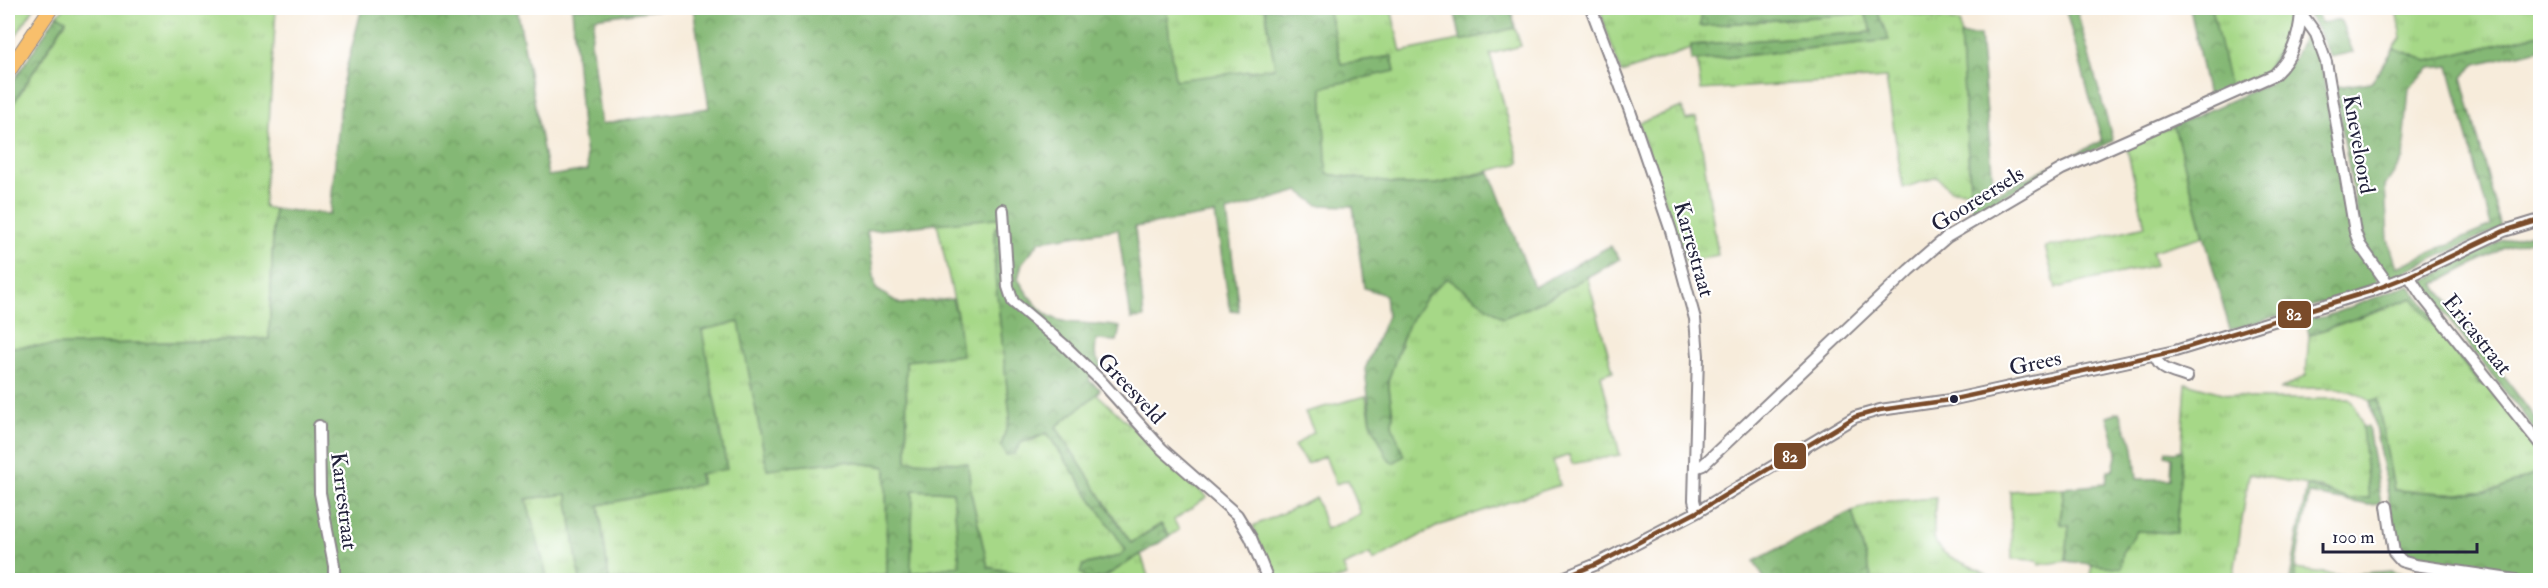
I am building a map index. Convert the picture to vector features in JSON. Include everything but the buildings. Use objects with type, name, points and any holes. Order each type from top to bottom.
[{"type":"main road","points":[[8,72],[51,8]]},
{"type":"street","name":"Karrestraat","points":[[1591,8],[1630,111],[1671,231],[1695,319],[1698,356],[1694,500],[1697,512]]},
{"type":"street","name":"Gooreersels","points":[[1695,468],[1703,465],[1909,270],[1947,237],[2062,169],[2274,75],[2287,63],[2292,53],[2299,10]]},
{"type":"street","name":"Kneveloord","points":[[2299,10],[2316,34],[2326,62],[2355,232],[2360,245],[2388,284]]},
{"type":"street","name":"Greesveld","points":[[1003,210],[1008,287],[1013,302],[1022,312],[1063,344],[1100,380],[1162,449],[1236,515],[1251,538],[1268,580]]},
{"type":"street","name":"Grees","points":[[1558,580],[1597,564],[1697,512],[1855,417],[1880,410],[1950,400],[2155,355],[2221,337],[2388,284],[2494,235],[2541,220]]},
{"type":"street","name":"Ericastraat","points":[[2409,276],[2422,296],[2541,444]]},
{"type":"street","points":[[2155,355],[2157,363],[2162,368],[2187,377]]},
{"type":"street","name":"Karrestraat","points":[[319,426],[320,493],[334,566],[334,580]]},
{"type":"street","points":[[2387,506],[2394,552],[2402,561],[2424,567],[2516,580]]},
{"type":"green space","points":[[8,8],[34,8],[8,48]]},
{"type":"green space","points":[[64,8],[276,8],[264,207],[274,209],[269,339],[8,347],[8,112],[66,21],[57,15]]},
{"type":"green space","points":[[362,8],[517,8],[548,176],[588,170],[572,8],[669,8],[595,18],[591,41],[601,124],[709,108],[693,8],[811,8],[812,10],[953,8],[954,13],[978,13],[978,8],[1166,8],[1175,80],[1275,68],[1265,8],[1328,8],[1341,64],[1392,56],[1395,71],[1322,87],[1327,174],[1406,185],[1437,184],[1490,172],[1534,287],[1610,246],[1620,259],[1539,303],[1503,318],[1447,278],[1427,296],[1407,326],[1388,381],[1393,415],[1392,425],[1404,456],[1393,463],[1387,457],[1371,422],[1365,369],[1387,316],[1385,295],[1364,288],[1353,206],[1318,205],[1299,191],[1227,212],[1239,311],[1230,310],[1215,214],[1135,227],[1144,318],[1131,319],[1118,229],[1040,241],[1022,263],[1018,279],[1040,309],[1060,321],[1120,327],[1117,341],[1096,340],[1095,355],[1101,366],[1091,374],[1089,380],[1100,389],[1097,394],[1056,427],[1131,543],[1161,524],[1170,536],[1106,576],[1090,580],[1080,573],[1083,565],[1119,556],[1126,550],[1047,433],[1021,443],[1014,454],[1006,455],[1001,446],[1010,416],[995,275],[995,228],[1005,226],[1004,217],[867,231],[876,289],[900,304],[952,299],[958,319],[962,355],[906,361],[907,461],[968,463],[971,493],[988,567],[1051,580],[887,580],[886,467],[845,461],[767,469],[739,322],[702,330],[727,469],[699,474],[701,484],[599,505],[609,580],[580,580],[567,494],[526,499],[548,580],[8,580],[8,347],[269,339],[274,209],[330,214],[343,81]],"holes":[[[913,490],[953,492],[960,566],[911,573]]]},
{"type":"green space","points":[[953,8],[978,8],[978,13],[954,13]]},
{"type":"green space","points":[[1166,8],[1265,8],[1275,68],[1174,81]]},
{"type":"green space","points":[[1328,8],[1391,8],[1401,52],[1515,28],[1521,46],[1490,54],[1520,163],[1437,184],[1406,185],[1326,174],[1322,87],[1395,71],[1391,56],[1341,64]]},
{"type":"green space","points":[[1454,8],[1511,8],[1515,28],[1461,41]]},
{"type":"green space","points":[[1599,8],[1702,8],[1701,26],[1865,13],[1872,32],[1691,45],[1691,49],[1621,73]]},
{"type":"green space","points":[[1702,8],[1876,8],[1889,40],[1691,61],[1691,45],[1872,32],[1865,13],[1700,26]]},
{"type":"green space","points":[[1876,8],[1960,22],[1970,191],[1950,190],[1937,177],[1903,188],[1886,78],[1701,90],[1697,61],[1888,40]]},
{"type":"green space","points":[[2065,8],[2076,8],[2113,141],[2056,167],[1972,213],[1960,35],[1980,35],[1994,194],[2102,141]]},
{"type":"green space","points":[[2190,8],[2212,8],[2230,89],[2264,74],[2292,26],[2293,13],[2296,19],[2290,52],[2272,72],[2209,102]]},
{"type":"green space","points":[[2212,8],[2289,8],[2293,13],[2292,27],[2264,74],[2229,89]]},
{"type":"green space","points":[[2303,8],[2315,8],[2321,23],[2340,20],[2353,52],[2331,57],[2315,25]]},
{"type":"green space","points":[[2405,8],[2540,8],[2540,34],[2428,61],[2394,48],[2401,38],[2397,14]]},
{"type":"green space","points":[[57,15],[66,20],[8,112],[8,89]]},
{"type":"green space","points":[[2307,28],[2319,52],[2350,230],[2357,253],[2376,273],[2377,283],[2340,298],[2230,330],[2174,126],[2270,83],[2285,71],[2294,58]]},
{"type":"green space","points":[[2540,34],[2540,49],[2476,64],[2462,77],[2501,228],[2391,278],[2374,260],[2361,239],[2335,87],[2372,82],[2394,48],[2428,61]],"holes":[[[2449,66],[2491,226],[2397,267],[2388,239],[2385,186],[2403,159],[2409,88],[2430,68]]]},
{"type":"green space","points":[[1682,107],[1686,120],[1696,118],[1718,255],[1686,262],[1638,123]]},
{"type":"green space","points":[[2174,126],[2204,236],[2152,251],[2156,265],[2056,288],[2045,247],[2080,242],[2145,226],[2126,145]]},
{"type":"green space","points":[[1005,217],[1005,226],[995,227],[995,275],[1010,416],[1001,446],[1033,440],[1047,433],[1127,550],[1119,556],[1083,565],[1106,576],[1141,554],[1149,580],[1051,580],[988,567],[971,493],[968,464],[907,461],[906,360],[961,355],[958,319],[937,223]]},
{"type":"green space","points":[[2540,232],[2540,238],[2504,248],[2435,284],[2540,425],[2540,436],[2422,285],[2423,281],[2501,241]]},
{"type":"green space","points":[[1587,276],[1613,371],[1601,375],[1620,455],[1572,464],[1569,455],[1553,461],[1560,485],[1438,526],[1373,561],[1370,554],[1343,566],[1347,576],[1335,580],[1274,580],[1253,526],[1316,498],[1326,529],[1361,514],[1348,480],[1336,484],[1325,456],[1307,464],[1294,446],[1314,432],[1305,412],[1366,396],[1371,422],[1392,425],[1393,415],[1388,381],[1407,326],[1427,296],[1447,278],[1503,318],[1539,303]]},
{"type":"green space","points":[[2409,285],[2485,381],[2480,384],[2413,298],[2309,335],[2306,319],[2324,317]]},
{"type":"green space","points":[[2413,298],[2479,384],[2485,381],[2540,453],[2540,472],[2497,490],[2459,494],[2394,490],[2377,399],[2370,401],[2338,388],[2280,390],[2306,375],[2309,335]]},
{"type":"green space","points":[[740,322],[767,469],[845,461],[886,467],[887,574],[831,580],[609,580],[599,505],[701,484],[702,329]]},
{"type":"green space","points":[[2186,383],[2254,399],[2349,399],[2360,418],[2363,431],[2369,498],[2347,499],[2318,487],[2249,474],[2233,580],[2089,580],[2092,565],[2121,567],[2123,551],[2137,531],[2176,533]]},
{"type":"green space","points":[[1097,394],[1207,497],[1174,520],[1179,530],[1170,536],[1161,524],[1131,543],[1056,427]]},
{"type":"green space","points":[[2377,399],[2394,490],[2459,494],[2497,490],[2540,472],[2540,580],[2423,563],[2407,558],[2399,552],[2370,401]]},
{"type":"green space","points":[[2119,412],[2134,448],[2137,479],[2171,479],[2172,457],[2165,455],[2166,451],[2182,450],[2176,533],[2137,531],[2123,551],[2121,568],[2066,561],[2069,525],[2060,524],[2064,488],[2106,484],[2108,470],[2113,470],[2117,452],[2107,416]]},
{"type":"green space","points":[[2362,427],[2368,427],[2381,504],[2369,505],[2309,494],[2295,580],[2290,580],[2307,485],[2347,499],[2369,498]]},
{"type":"green space","points":[[2064,488],[2060,523],[2069,525],[2066,561],[2039,565],[2037,560],[2012,559],[2010,491]]},
{"type":"green space","points":[[913,490],[953,492],[961,566],[911,573]]},
{"type":"green space","points":[[567,494],[580,580],[548,580],[526,499]]},
{"type":"green space","points":[[1936,498],[1934,537],[1937,545],[1950,557],[1991,578],[1988,580],[1872,580],[1852,511],[1878,502]]},
{"type":"green space","points":[[1852,511],[1872,580],[1765,580],[1754,561]]},
{"type":"green space","points":[[2295,569],[2337,575],[2336,580],[2295,580]]},
{"type":"green space","points":[[2392,571],[2438,580],[2336,580],[2337,575]]},
{"type":"transit line","name":"82","points":[[1558,580],[1597,564],[1697,512],[1855,417],[1880,410],[1950,400],[2175,351],[2371,291],[2409,276],[2504,231],[2540,220]]}]
